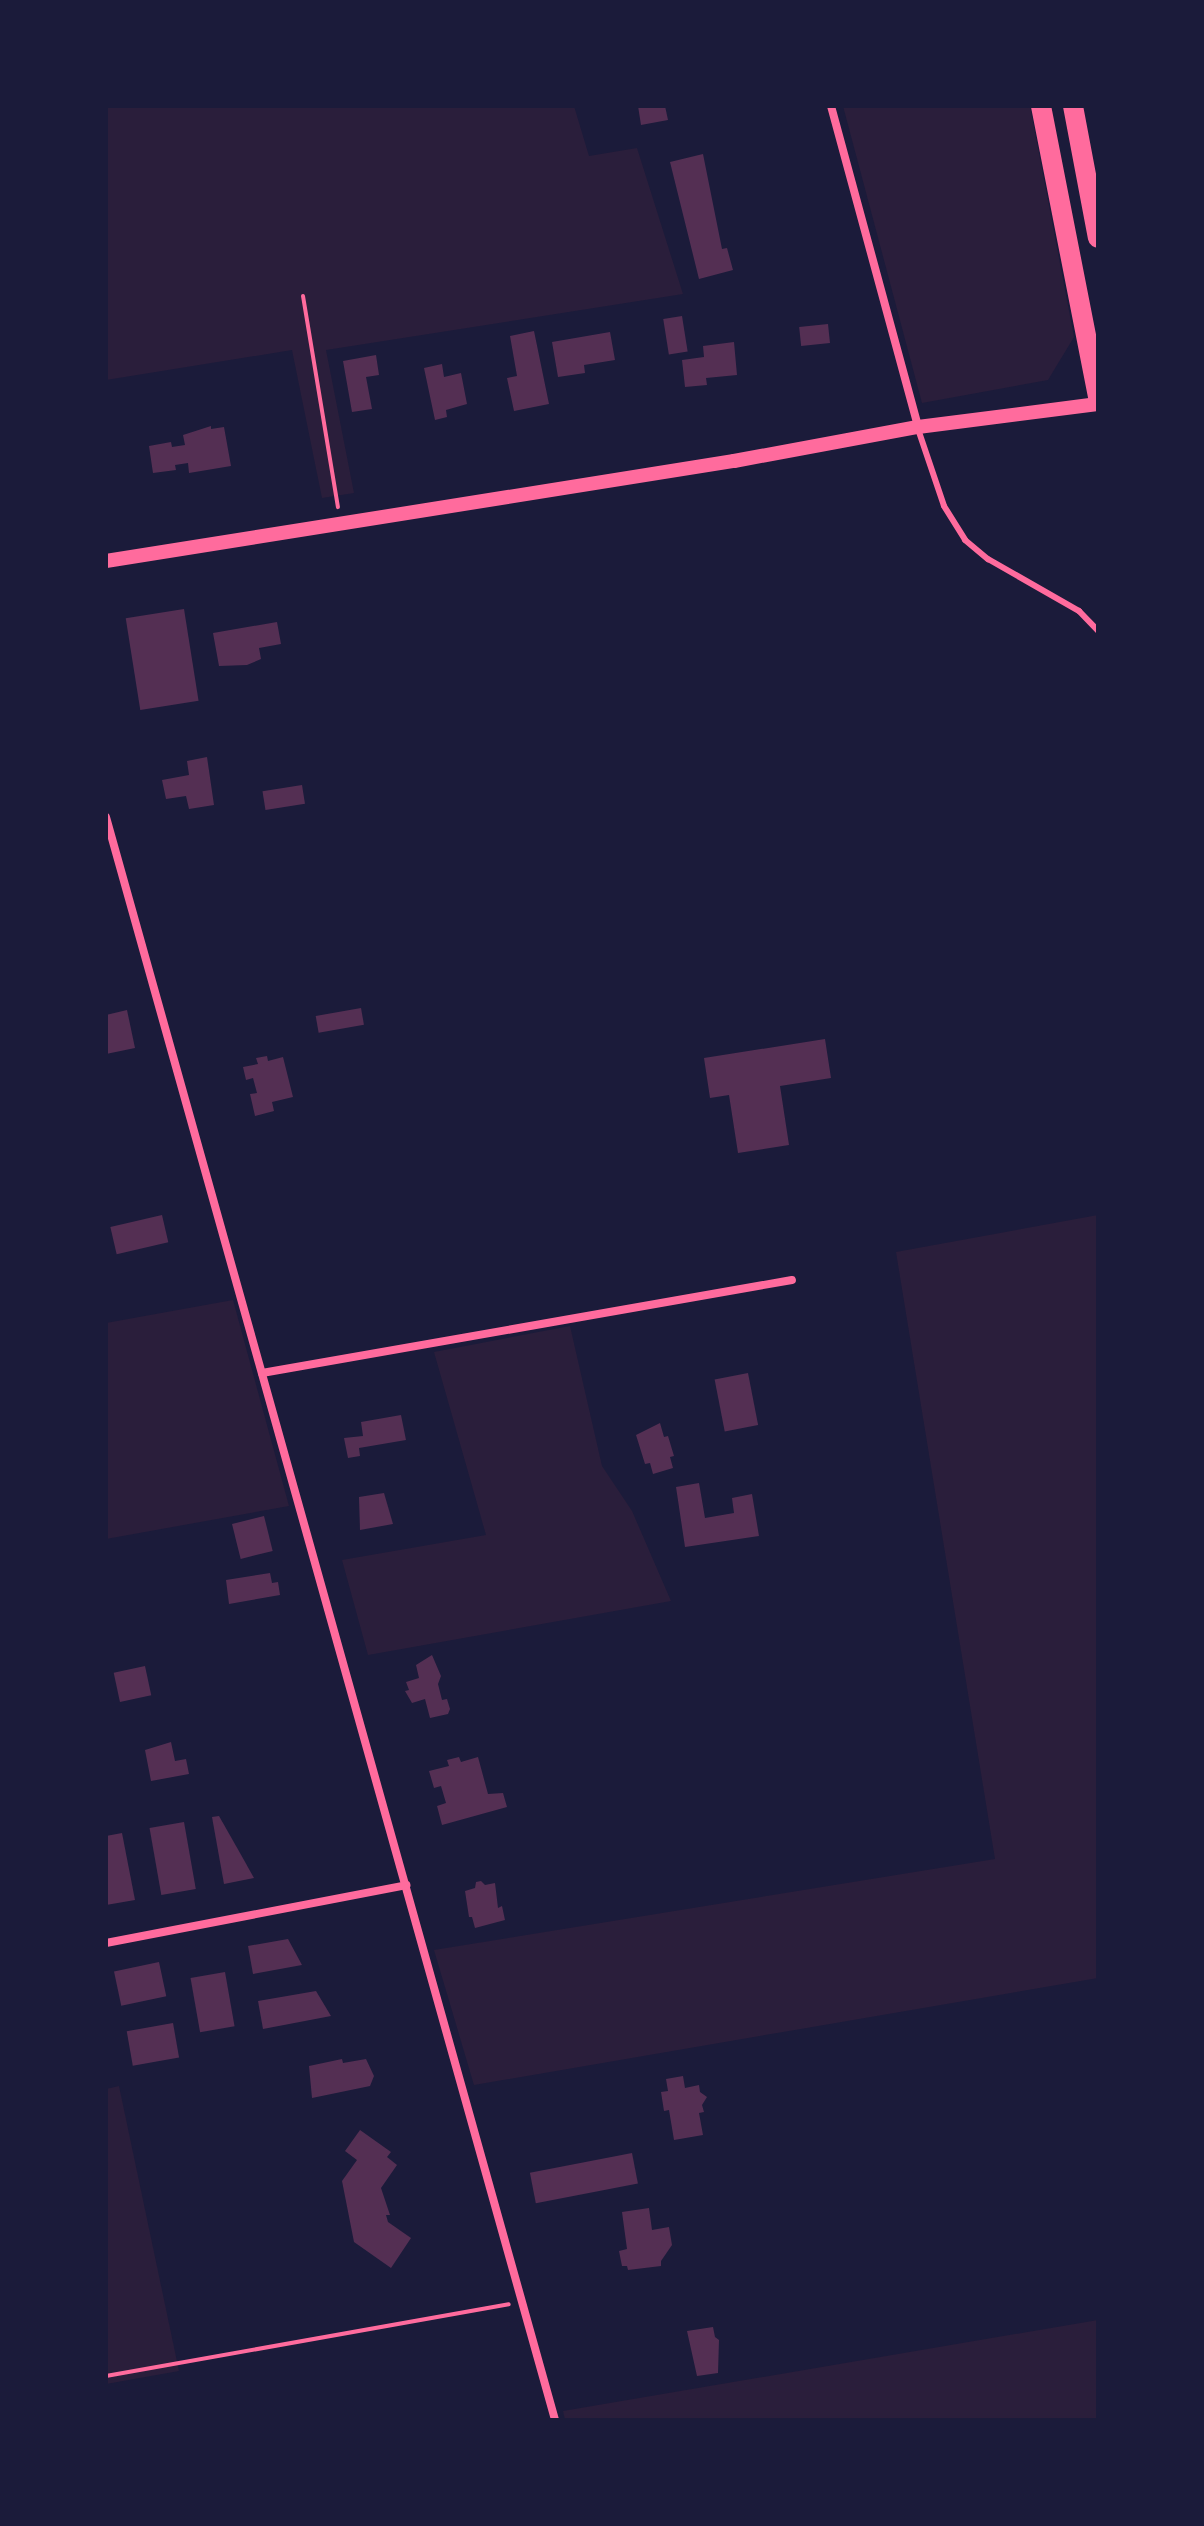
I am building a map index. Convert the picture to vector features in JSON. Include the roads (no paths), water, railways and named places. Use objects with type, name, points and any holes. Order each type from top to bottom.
[{"type":"highway","points":[[1041,106],[1098,396]]},
{"type":"highway","points":[[1073,106],[1098,238]]},
{"type":"street","points":[[831,106],[918,427]]},
{"type":"street","points":[[106,561],[340,525],[918,427],[1098,404]]},
{"type":"street","points":[[106,817],[555,2420]]},
{"type":"street","points":[[262,1373],[792,1280]]},
{"type":"street","points":[[106,1943],[406,1885]]},
{"type":"lane","points":[[918,427],[944,506],[965,540],[988,559],[1079,611],[1098,631]]}]
